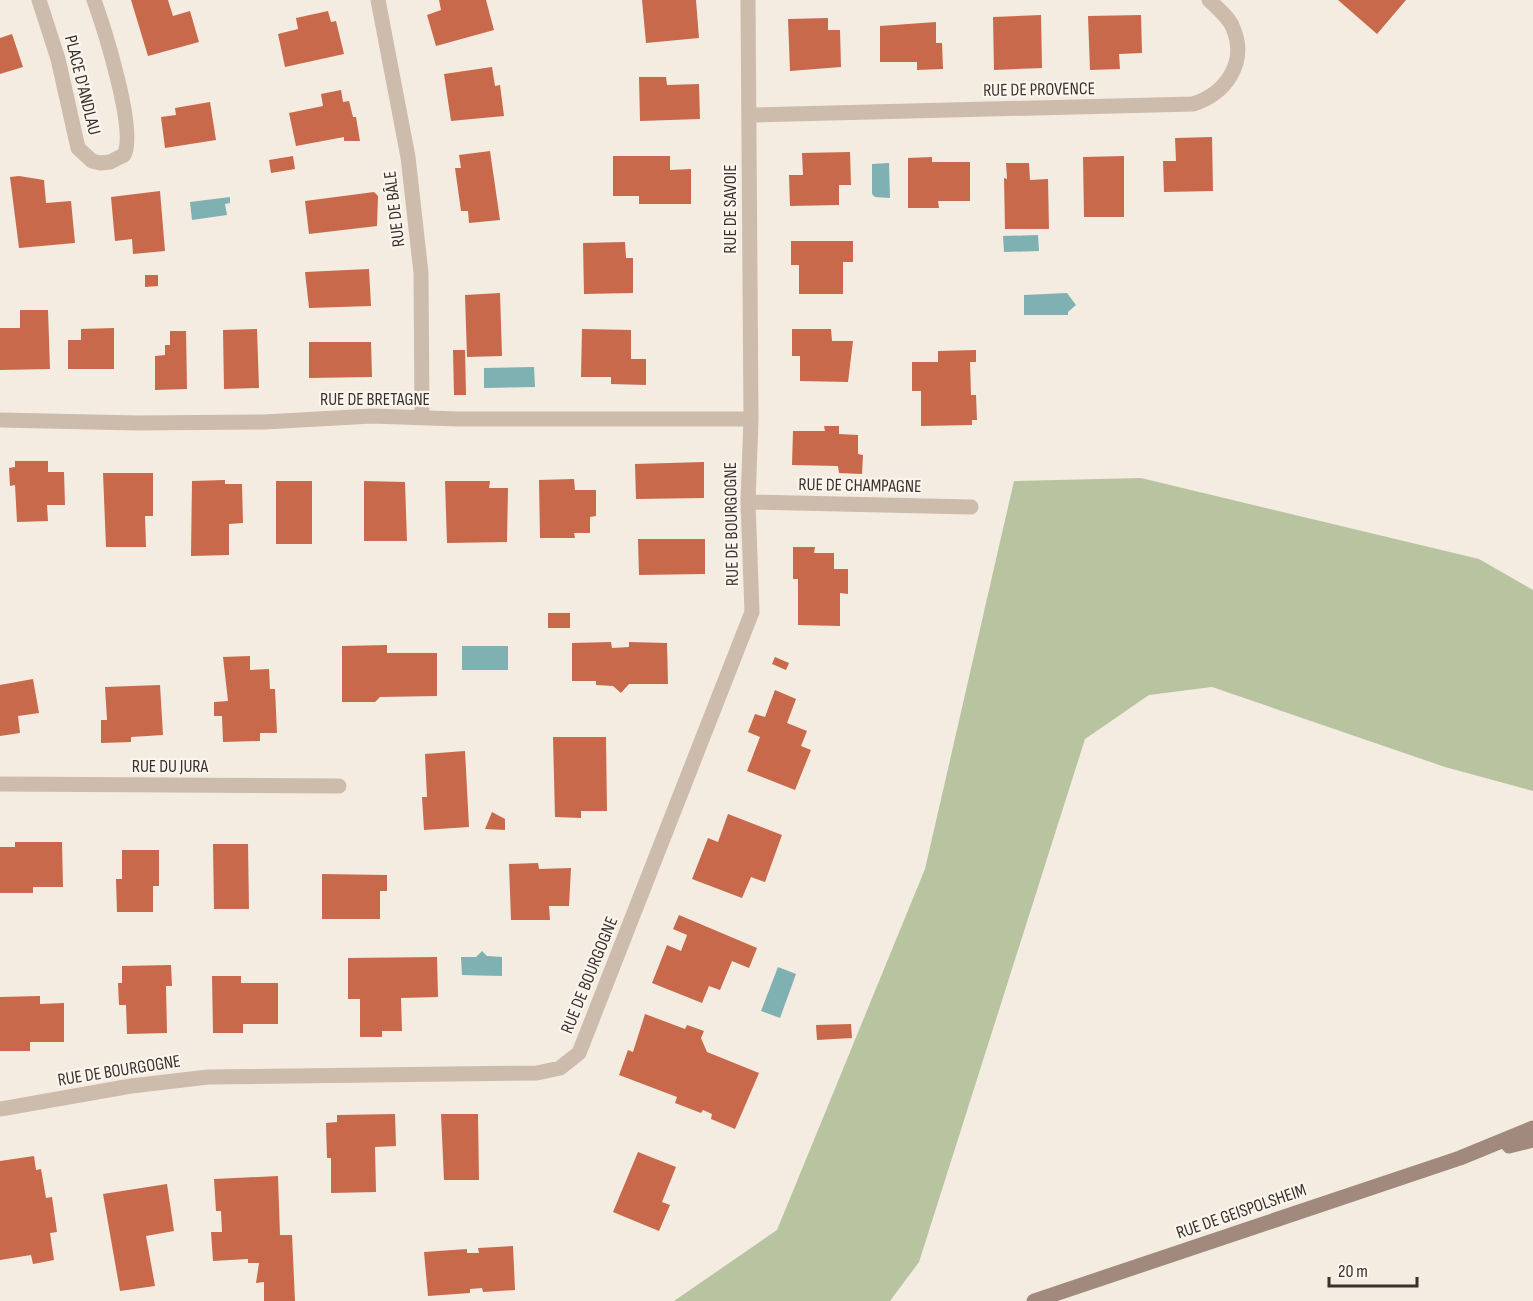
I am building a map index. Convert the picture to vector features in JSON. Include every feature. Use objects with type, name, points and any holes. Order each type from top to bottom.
[{"type":"main road","name":"RUE DE GEISPOLSHEIM","points":[[1034,1301],[1460,1158],[1533,1128]]},
{"type":"main road","name":"RUE DE GEISPOLSHEIM","points":[[1460,1158],[1533,1140]]},
{"type":"street","name":"PLACE D'ANDLAU","points":[[39,0],[58,59],[78,148],[92,160],[110,162],[124,155],[128,136],[111,59],[94,0]]},
{"type":"street","name":"RUE DE BÂLE","points":[[378,0],[408,157],[422,273],[422,417]]},
{"type":"street","name":"RUE DE SAVOIE","points":[[748,0],[751,418]]},
{"type":"street","name":"RUE DE PROVENCE","points":[[749,115],[1193,104],[1209,99],[1222,89],[1232,75],[1238,48],[1233,27],[1209,0]]},
{"type":"street","name":"RUE DE BRETAGNE","points":[[0,420],[138,423],[264,422],[329,417],[751,418]]},
{"type":"street","name":"RUE DE BOURGOGNE","points":[[0,1109],[131,1086],[208,1077],[537,1073],[560,1068],[573,1059],[585,1043],[752,612],[748,502],[751,418]]},
{"type":"street","name":"RUE DE CHAMPAGNE","points":[[748,502],[971,507]]},
{"type":"street","name":"RUE DU JURA","points":[[0,784],[339,786]]},
{"type":"green space","points":[[1141,478],[1479,559],[1533,590],[1533,791],[1445,767],[1212,687],[1149,695],[1085,739],[919,1262],[890,1301],[674,1301],[777,1230],[925,869],[1014,481]]},
{"type":"water","points":[[889,163],[890,198],[875,197],[872,194],[872,164]]},
{"type":"water","points":[[230,197],[230,203],[225,204],[227,215],[192,220],[190,202]]},
{"type":"water","points":[[1038,235],[1039,251],[1004,252],[1003,236]]},
{"type":"water","points":[[1067,293],[1076,305],[1068,312],[1068,315],[1024,315],[1024,295]]},
{"type":"water","points":[[534,367],[535,387],[484,388],[484,368]]},
{"type":"water","points":[[462,646],[508,646],[508,670],[462,670]]},
{"type":"water","points":[[482,951],[487,956],[502,957],[502,976],[462,975],[461,957],[476,957]]},
{"type":"water","points":[[778,967],[796,974],[780,1018],[761,1011]]},
{"type":"building","points":[[131,0],[168,0],[173,16],[190,11],[199,42],[148,56]]},
{"type":"building","points":[[439,0],[486,0],[494,30],[436,46],[427,15],[441,10]]},
{"type":"building","points":[[642,0],[696,0],[699,38],[646,43]]},
{"type":"building","points":[[1338,0],[1406,0],[1377,34]]},
{"type":"building","points":[[328,11],[331,22],[336,21],[344,54],[285,67],[278,34],[298,29],[296,18]]},
{"type":"building","points":[[1041,15],[1042,68],[994,70],[993,17]]},
{"type":"building","points":[[1141,15],[1142,53],[1119,54],[1120,69],[1090,70],[1088,16]]},
{"type":"building","points":[[828,18],[828,30],[840,30],[841,67],[790,71],[788,19]]},
{"type":"building","points":[[936,22],[936,43],[942,43],[943,69],[917,70],[917,62],[880,62],[880,26]]},
{"type":"building","points":[[12,34],[23,67],[0,74],[0,38]]},
{"type":"building","points":[[492,67],[495,86],[500,85],[504,116],[451,121],[444,74]]},
{"type":"building","points":[[639,77],[666,77],[667,85],[699,84],[700,119],[640,121]]},
{"type":"building","points":[[341,90],[343,102],[349,101],[353,117],[356,117],[360,141],[344,141],[344,137],[296,146],[289,113],[323,106],[321,94]]},
{"type":"building","points":[[210,102],[216,140],[165,148],[161,117],[176,115],[175,108]]},
{"type":"building","points":[[1212,137],[1213,191],[1164,192],[1163,161],[1176,161],[1175,138]]},
{"type":"building","points":[[490,151],[500,220],[469,223],[468,211],[461,211],[455,168],[461,168],[459,155]]},
{"type":"building","points":[[850,152],[851,185],[839,185],[839,205],[790,206],[789,175],[803,175],[802,153]]},
{"type":"building","points":[[293,156],[295,169],[271,173],[269,160]]},
{"type":"building","points":[[613,156],[670,156],[670,170],[691,169],[691,204],[639,204],[639,196],[613,196]]},
{"type":"building","points":[[1124,156],[1124,217],[1084,217],[1083,157]]},
{"type":"building","points":[[932,157],[932,162],[970,162],[970,201],[938,201],[939,208],[908,208],[908,158]]},
{"type":"building","points":[[1006,163],[1029,163],[1030,180],[1048,179],[1049,229],[1005,229]]},
{"type":"building","points":[[10,177],[44,180],[46,203],[71,201],[75,243],[19,248]]},
{"type":"building","points":[[160,191],[165,251],[133,254],[132,239],[115,241],[111,197]]},
{"type":"building","points":[[374,192],[378,196],[377,226],[309,234],[305,201]]},
{"type":"building","points":[[791,241],[853,241],[853,262],[843,262],[843,294],[799,294],[799,265],[791,265]]},
{"type":"building","points":[[625,242],[626,258],[633,258],[633,293],[584,294],[583,243]]},
{"type":"building","points":[[369,269],[371,306],[309,308],[305,272]]},
{"type":"building","points":[[145,275],[158,275],[158,286],[145,287]]},
{"type":"building","points":[[500,293],[502,356],[467,357],[465,295]]},
{"type":"building","points":[[20,310],[48,310],[50,369],[0,370],[0,328],[20,328]]},
{"type":"building","points":[[114,328],[114,369],[68,369],[68,340],[81,340],[81,329]]},
{"type":"building","points":[[257,329],[259,388],[224,389],[223,330]]},
{"type":"building","points":[[582,329],[631,330],[631,359],[646,359],[646,385],[611,384],[611,377],[581,377]]},
{"type":"building","points":[[792,329],[831,329],[832,341],[853,341],[848,382],[800,381],[800,356],[792,356]]},
{"type":"building","points":[[170,331],[186,331],[187,389],[155,390],[155,356],[165,355],[165,345],[170,345]]},
{"type":"building","points":[[309,342],[371,342],[372,377],[309,378]]},
{"type":"building","points":[[453,350],[465,350],[466,395],[454,395]]},
{"type":"building","points":[[976,350],[976,362],[970,362],[971,395],[976,395],[977,420],[972,420],[972,425],[921,426],[921,391],[912,391],[912,362],[938,362],[938,351]]},
{"type":"building","points":[[824,426],[839,426],[839,434],[858,435],[858,454],[863,455],[862,474],[839,473],[838,466],[792,465],[793,431],[825,431]]},
{"type":"building","points":[[15,461],[48,461],[48,472],[64,472],[65,505],[47,505],[48,521],[17,522],[15,485],[10,486],[9,468],[15,467]]},
{"type":"building","points":[[704,462],[704,498],[636,499],[635,464]]},
{"type":"building","points":[[103,473],[153,473],[153,516],[145,516],[146,547],[106,547]]},
{"type":"building","points":[[574,479],[575,490],[596,490],[596,516],[590,517],[590,533],[574,533],[575,538],[540,538],[539,480]]},
{"type":"building","points":[[225,480],[225,484],[242,484],[243,523],[229,524],[229,555],[191,556],[192,481]]},
{"type":"building","points":[[276,481],[312,481],[312,544],[276,544]]},
{"type":"building","points":[[364,481],[405,482],[407,541],[364,541]]},
{"type":"building","points":[[445,481],[490,481],[489,488],[508,488],[507,542],[447,543]]},
{"type":"building","points":[[638,539],[705,539],[705,574],[639,575]]},
{"type":"building","points":[[793,547],[815,547],[814,553],[834,553],[834,569],[848,569],[848,594],[840,593],[840,626],[798,625],[798,579],[793,579]]},
{"type":"building","points":[[548,613],[570,613],[570,628],[548,628]]},
{"type":"building","points":[[611,642],[612,648],[629,647],[629,642],[667,643],[668,684],[629,684],[621,693],[613,686],[596,685],[596,681],[572,681],[572,643]]},
{"type":"building","points":[[387,645],[387,653],[437,653],[437,696],[380,697],[375,702],[342,702],[342,646]]},
{"type":"building","points":[[250,656],[250,670],[269,669],[270,689],[275,689],[277,733],[260,733],[260,741],[223,742],[222,716],[214,716],[214,702],[228,701],[223,657]]},
{"type":"building","points":[[775,657],[789,663],[786,670],[772,664]]},
{"type":"building","points":[[33,679],[39,713],[18,716],[20,733],[0,736],[0,685]]},
{"type":"building","points":[[160,685],[163,735],[131,737],[131,742],[101,743],[101,720],[107,720],[105,687]]},
{"type":"building","points":[[775,690],[796,699],[787,723],[807,731],[801,746],[811,750],[795,790],[747,771],[760,737],[748,732],[755,714],[765,717]]},
{"type":"building","points":[[553,737],[606,737],[607,811],[581,811],[581,818],[555,817]]},
{"type":"building","points":[[465,751],[469,827],[424,830],[422,797],[427,797],[425,754]]},
{"type":"building","points":[[492,812],[505,819],[505,830],[485,829]]},
{"type":"building","points":[[728,814],[782,835],[765,882],[751,877],[742,898],[692,879],[708,838],[718,842]]},
{"type":"building","points":[[15,842],[62,842],[63,887],[33,887],[33,893],[0,893],[0,847],[15,847]]},
{"type":"building","points":[[213,844],[248,844],[249,909],[214,909]]},
{"type":"building","points":[[122,850],[159,850],[159,886],[153,886],[153,912],[117,912],[116,879],[122,879]]},
{"type":"building","points":[[538,863],[539,869],[571,868],[569,906],[549,906],[550,920],[511,920],[509,864]]},
{"type":"building","points":[[322,874],[387,875],[387,891],[380,891],[380,919],[322,919]]},
{"type":"building","points":[[679,915],[757,948],[749,968],[732,961],[720,990],[709,986],[702,1003],[652,983],[667,945],[681,951],[687,935],[673,929]]},
{"type":"building","points":[[437,957],[438,997],[401,998],[402,1031],[382,1031],[382,1037],[360,1037],[360,999],[348,999],[348,958]]},
{"type":"building","points":[[171,965],[172,986],[166,986],[167,1033],[127,1034],[126,1005],[119,1005],[118,983],[122,983],[122,966]]},
{"type":"building","points":[[212,976],[241,976],[241,983],[278,983],[278,1024],[243,1024],[243,1033],[213,1033]]},
{"type":"building","points":[[40,996],[40,1004],[64,1003],[64,1042],[30,1042],[30,1051],[0,1051],[0,997]]},
{"type":"building","points":[[645,1014],[685,1029],[687,1025],[704,1031],[701,1038],[707,1052],[759,1073],[735,1129],[711,1119],[712,1114],[703,1110],[701,1113],[675,1103],[677,1097],[619,1075],[628,1050],[633,1052]]},
{"type":"building","points":[[851,1024],[852,1038],[817,1040],[816,1025]]},
{"type":"building","points":[[395,1114],[396,1146],[375,1147],[376,1192],[331,1193],[331,1158],[327,1158],[326,1123],[337,1122],[337,1115]]},
{"type":"building","points":[[441,1114],[478,1114],[479,1180],[444,1180]]},
{"type":"building","points":[[638,1152],[676,1167],[662,1202],[670,1205],[659,1231],[613,1212]]},
{"type":"building","points":[[34,1156],[36,1170],[41,1169],[46,1198],[52,1197],[57,1232],[50,1233],[54,1260],[33,1264],[31,1255],[0,1260],[0,1161]]},
{"type":"building","points":[[278,1176],[280,1235],[292,1235],[295,1301],[264,1301],[264,1282],[256,1283],[259,1263],[248,1263],[248,1259],[213,1261],[211,1232],[222,1232],[221,1211],[216,1211],[214,1179]]},
{"type":"building","points":[[167,1184],[174,1231],[146,1236],[155,1286],[120,1291],[103,1194]]},
{"type":"building","points":[[513,1246],[515,1290],[483,1292],[482,1288],[470,1289],[470,1293],[428,1296],[424,1252],[467,1249],[467,1253],[479,1253],[478,1248]]}]
